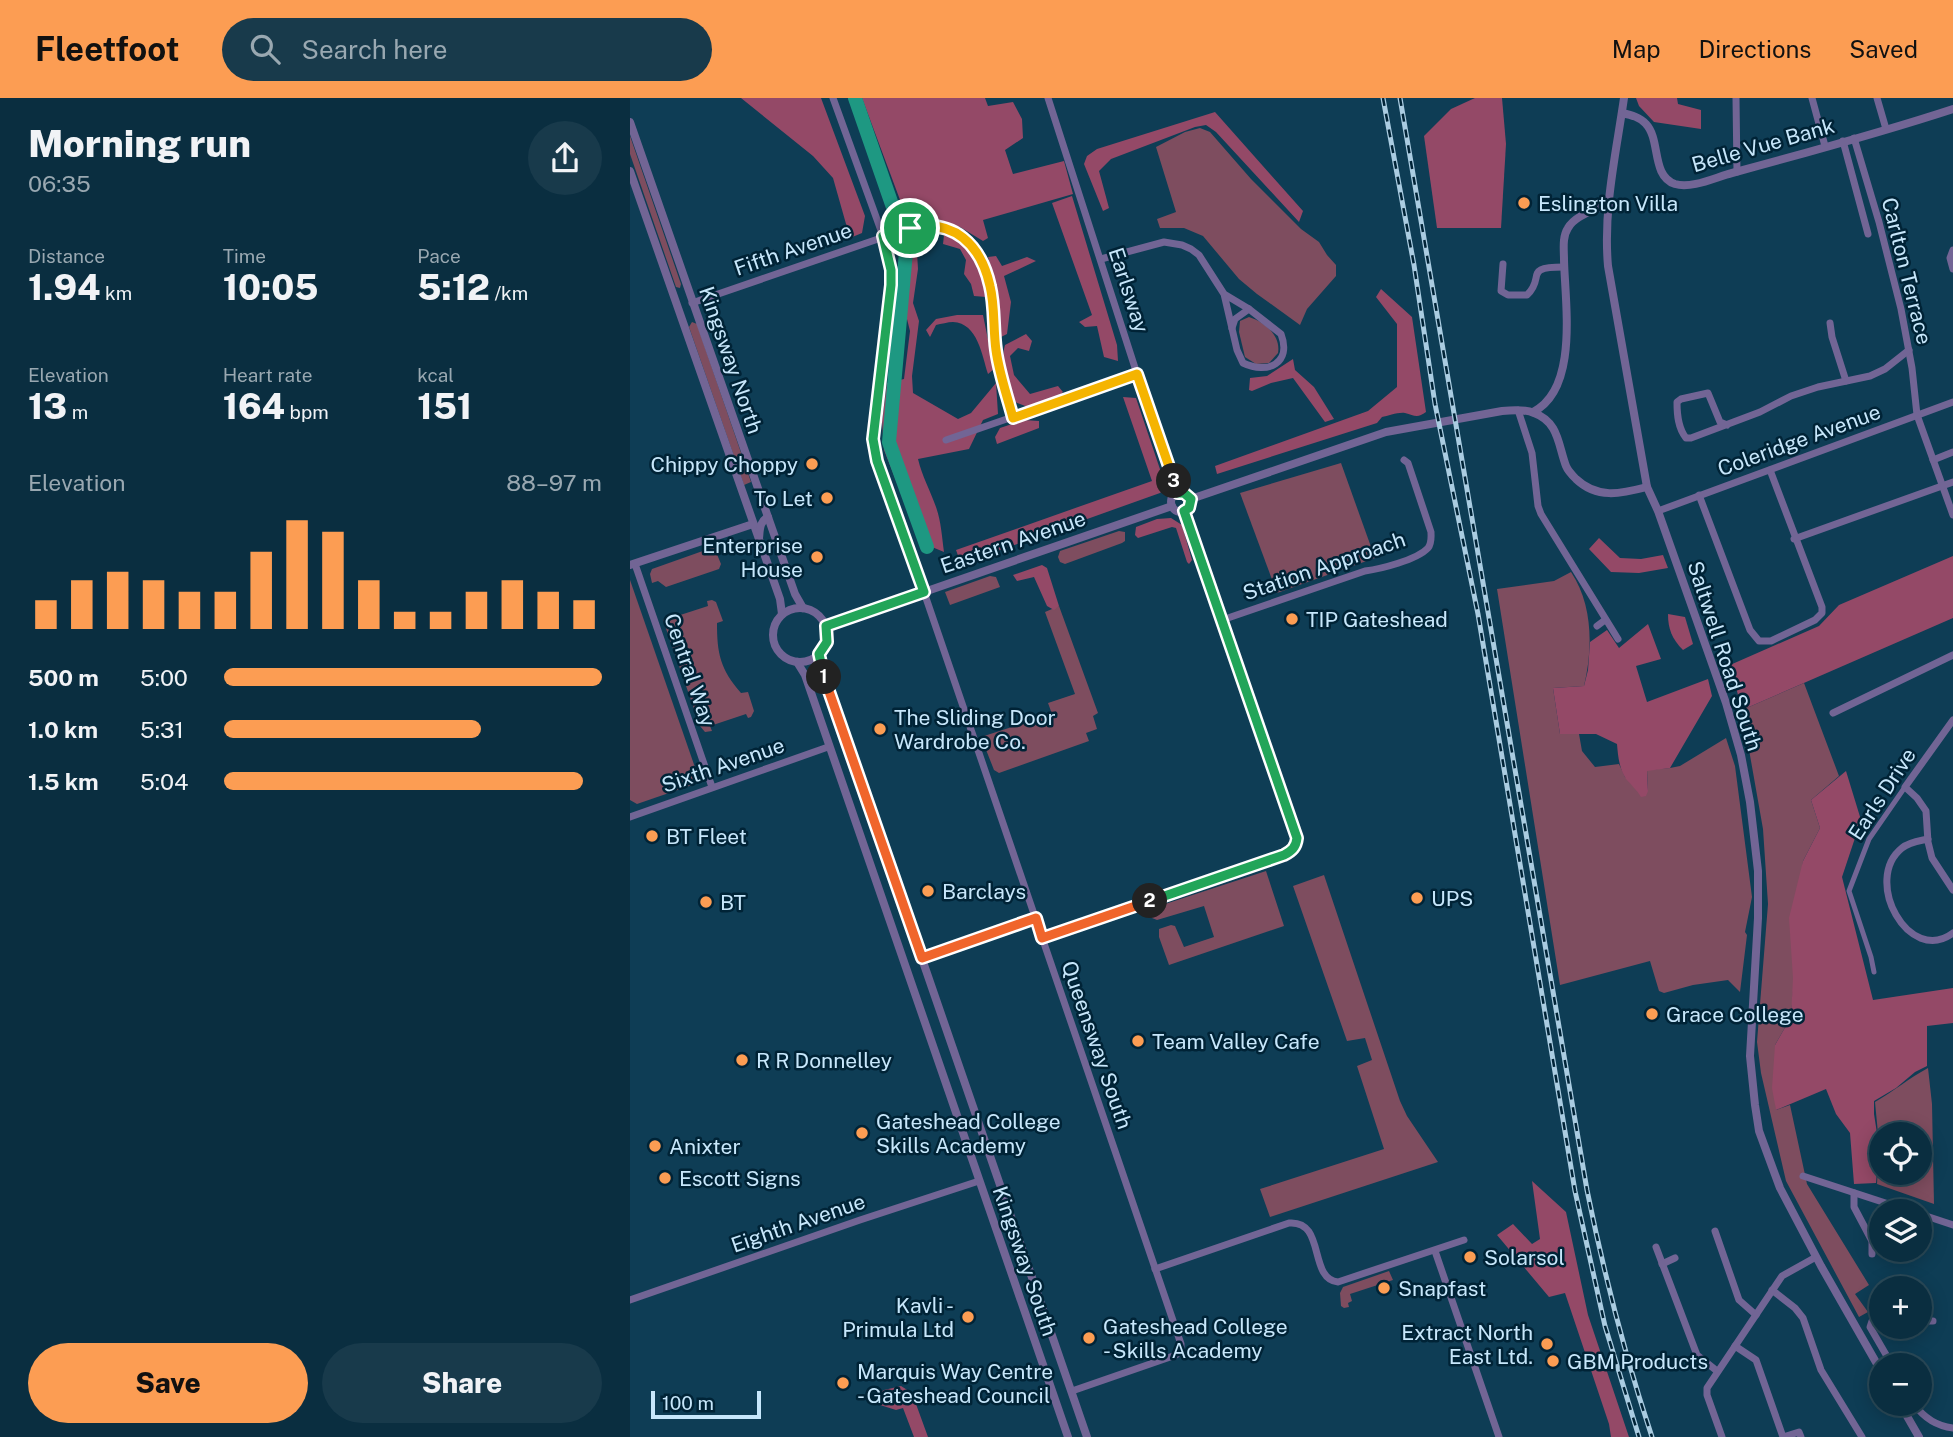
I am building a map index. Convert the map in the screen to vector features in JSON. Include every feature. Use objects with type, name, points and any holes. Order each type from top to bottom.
[{"type":"street","name":"Queensway South","points":[[833,98],[887,235],[891,285],[873,446],[1181,1344],[1181,1350],[1176,1355],[1072,1391]]},
{"type":"street","name":"Earlsway","points":[[1048,98],[1178,493]]},
{"type":"street","name":"Saltwell Road South","points":[[1625,98],[1609,203],[1608,266],[1647,487],[1716,672],[1741,755],[1750,802],[1758,871],[1757,963],[1750,1073],[1759,1131],[1780,1188],[1871,1353]]},
{"type":"street","points":[[1736,98],[1737,172]]},
{"type":"street","points":[[1812,98],[1825,146]]},
{"type":"street","points":[[1877,98],[1886,129]]},
{"type":"street","name":"Belle Vue Bank","points":[[1622,113],[1635,116],[1647,124],[1654,139],[1663,175],[1669,181],[1684,185],[1953,110]]},
{"type":"street","name":"Kingsway North","points":[[630,122],[795,594],[803,608]]},
{"type":"street","name":"Carlton Terrace","points":[[1854,138],[1901,309],[1917,415],[1953,515]]},
{"type":"street","points":[[1843,141],[1868,234]]},
{"type":"street","name":"Kingsway North","points":[[630,171],[780,599],[782,614]]},
{"type":"street","points":[[1533,412],[1550,400],[1566,355],[1565,236],[1574,221],[1609,203]]},
{"type":"street","name":"Fifth Avenue","points":[[692,303],[910,228],[924,225],[944,228],[961,236],[976,250],[984,267],[991,288],[997,353],[1013,418]]},
{"type":"street","points":[[1101,260],[1164,242],[1191,248],[1199,255],[1224,294],[1243,363],[1258,369],[1278,363],[1284,348],[1281,334],[1224,294]]},
{"type":"street","points":[[1952,252],[1950,258],[1953,269]]},
{"type":"street","points":[[1503,264],[1501,291],[1508,295],[1527,295],[1541,269],[1564,267]]},
{"type":"street","points":[[678,307],[692,303]]},
{"type":"street","points":[[1232,329],[1235,319],[1249,309]]},
{"type":"street","points":[[1830,323],[1846,381]]},
{"type":"street","points":[[1727,425],[1720,422],[1708,393],[1677,402],[1680,426],[1686,438],[1727,425],[1791,396],[1870,376],[1885,369],[1909,350]]},
{"type":"street","points":[[946,440],[1137,374]]},
{"type":"street","name":"Coleridge Avenue","points":[[1657,511],[1953,402]]},
{"type":"street","points":[[1191,499],[1377,434],[1518,410],[1533,412],[1550,424],[1557,433],[1567,469],[1581,483],[1597,492],[1608,494],[1647,487]]},
{"type":"street","points":[[1518,410],[1532,453],[1541,514],[1618,639]]},
{"type":"street","points":[[1933,460],[1953,453]]},
{"type":"street","name":"Station Approach","points":[[1222,620],[1365,571],[1387,567],[1427,549],[1431,535],[1408,463],[1404,460]]},
{"type":"street","points":[[1699,495],[1750,630],[1759,642],[1771,642],[1815,620],[1822,613],[1822,607],[1769,470]]},
{"type":"street","points":[[1794,539],[1953,482]]},
{"type":"street","points":[[1178,493],[1184,493],[1191,499],[1189,508],[1184,511],[1178,511],[1172,506],[1172,499],[1178,493]]},
{"type":"street","name":"Eastern Avenue","points":[[826,626],[1172,506]]},
{"type":"street","points":[[1042,938],[1284,855],[1291,852],[1296,845],[1295,828],[1184,511]]},
{"type":"street","points":[[759,541],[761,525],[768,517]]},
{"type":"street","points":[[633,565],[753,524]]},
{"type":"street","name":"Central Way","points":[[633,565],[712,787]]},
{"type":"street","points":[[803,608],[818,615],[826,626],[827,642],[819,654],[809,660],[797,662],[783,656],[775,643],[774,627],[782,614],[803,608]]},
{"type":"street","points":[[1597,626],[1605,620]]},
{"type":"street","name":"Kingsway South","points":[[819,654],[1087,1437]]},
{"type":"street","points":[[1833,713],[1953,655]]},
{"type":"street","name":"Kingsway South","points":[[797,662],[804,675],[1068,1437]]},
{"type":"street","name":"Earls Drive","points":[[1874,972],[1849,891],[1869,839],[1953,720]]},
{"type":"street","name":"Sixth Avenue","points":[[630,817],[828,747]]},
{"type":"street","points":[[1905,787],[1926,811],[1932,858],[1953,890]]},
{"type":"street","points":[[1928,839],[1904,846],[1892,858],[1887,875],[1887,892],[1892,909],[1912,934],[1925,940],[1939,940],[1953,933]]},
{"type":"street","points":[[922,958],[1036,918]]},
{"type":"street","points":[[1803,1176],[1873,1199]]},
{"type":"street","name":"Eighth Avenue","points":[[630,1300],[979,1181]]},
{"type":"street","points":[[1854,1193],[1854,1207],[1869,1235]]},
{"type":"street","points":[[1932,1218],[1953,1225]]},
{"type":"street","points":[[1155,1269],[1289,1223],[1302,1224],[1309,1230],[1324,1275],[1338,1282],[1464,1240]]},
{"type":"street","points":[[1715,1231],[1739,1300],[1756,1315]]},
{"type":"street","points":[[1656,1247],[1697,1355],[1717,1371]]},
{"type":"street","points":[[1435,1251],[1499,1437]]},
{"type":"street","points":[[1722,1437],[1707,1388],[1783,1276],[1816,1256]]},
{"type":"street","points":[[1662,1264],[1675,1258]]},
{"type":"street","points":[[1772,1290],[1803,1318],[1821,1370],[1862,1437]]},
{"type":"street","points":[[1735,1346],[1756,1360],[1783,1437],[1800,1434]]},
{"type":"street","points":[[1907,1416],[1919,1437]]},
{"type":"street","points":[[1923,1416],[1935,1424],[1953,1428]]},
{"type":"shaded area","points":[[741,98],[821,98],[865,216],[862,233],[850,238],[833,178],[813,156]]},
{"type":"shaded area","points":[[862,98],[985,98],[988,106],[1013,102],[1022,119],[1023,138],[1005,150],[1013,174],[1064,161],[1073,194],[983,220],[988,238],[983,241],[960,227],[909,224]]},
{"type":"shaded area","points":[[1475,98],[1502,98],[1506,144],[1501,228],[1437,228],[1424,136],[1451,109]]},
{"type":"shaded area","points":[[1636,98],[1677,98],[1678,104],[1701,110],[1701,129],[1654,122],[1639,106]]},
{"type":"shaded area","points":[[1215,112],[1303,211],[1299,222],[1216,132],[1206,125],[1111,159],[1099,171],[1109,208],[1103,211],[1084,164],[1087,156],[1097,149]]},
{"type":"shaded area","points":[[1200,128],[1210,132],[1251,179],[1301,229],[1319,242],[1336,265],[1336,276],[1307,309],[1300,325],[1239,279],[1203,236],[1184,228],[1160,228],[1157,219],[1176,212],[1156,147],[1185,132]]},
{"type":"shaded area","points":[[630,136],[681,284],[680,288],[676,287],[630,154]]},
{"type":"shaded area","points":[[1072,196],[1117,345],[1118,361],[1104,357],[1097,326],[1085,327],[1079,322],[1092,315],[1052,203]]},
{"type":"shaded area","points":[[919,234],[925,237],[924,245],[917,252],[918,269],[913,303],[919,321],[912,376],[913,393],[958,419],[971,413],[996,383],[998,414],[983,420],[969,449],[918,459],[938,512],[944,552],[932,547],[912,521],[884,450],[882,421],[887,383],[904,379],[910,331],[906,315],[909,238]]},
{"type":"shaded area","points":[[944,235],[962,246],[974,259],[986,297],[974,296],[971,284],[964,274],[966,260],[960,249],[943,244]]},
{"type":"shaded area","points":[[996,256],[1002,266],[1027,257],[1036,261],[1004,276],[1011,302],[1007,334],[1001,337],[997,329],[998,292],[988,257]]},
{"type":"shaded area","points":[[1381,289],[1412,317],[1426,412],[1418,416],[1402,413],[1382,417],[1377,423],[1217,474],[1215,466],[1368,411],[1397,387],[1397,324],[1376,297]]},
{"type":"shaded area","points":[[957,315],[983,315],[994,369],[988,374],[978,342],[968,328],[953,322],[936,325],[930,337],[926,330],[936,319]]},
{"type":"shaded area","points":[[1249,317],[1266,326],[1277,341],[1278,353],[1269,363],[1256,364],[1245,357],[1239,332],[1240,321]]},
{"type":"shaded area","points":[[692,322],[697,324],[751,482],[744,485],[689,327]]},
{"type":"shaded area","points":[[1026,334],[1032,341],[1029,351],[1018,348],[1010,356],[1014,375],[1030,394],[1058,386],[1063,392],[1058,397],[1028,407],[1015,402],[1003,359],[1005,345]]},
{"type":"shaded area","points":[[1293,359],[1295,370],[1314,387],[1334,419],[1325,422],[1293,378],[1249,390],[1250,378],[1267,376]]},
{"type":"shaded area","points":[[1123,397],[1136,398],[1166,487],[1160,493],[961,564],[956,550],[1152,481]]},
{"type":"shaded area","points":[[1024,420],[1039,421],[1039,428],[997,444],[995,437],[1000,428]]},
{"type":"shaded area","points":[[1341,463],[1375,558],[1277,593],[1240,493]]},
{"type":"shaded area","points":[[1171,518],[1182,525],[1192,560],[1189,564],[1176,528],[1138,538],[1135,535],[1136,527],[1157,519]]},
{"type":"shaded area","points":[[1119,531],[1125,532],[1125,541],[1122,543],[1065,564],[1060,562],[1060,551]]},
{"type":"shaded area","points":[[1599,538],[1620,558],[1641,559],[1663,555],[1668,568],[1639,573],[1611,572],[1589,549]]},
{"type":"shaded area","points":[[714,547],[721,564],[719,569],[666,587],[658,581],[652,583],[652,569]]},
{"type":"shaded area","points":[[1953,556],[1953,618],[1742,710],[1730,665],[1819,626],[1839,605]]},
{"type":"shaded area","points":[[1042,565],[1047,568],[1059,606],[1054,610],[1047,606],[1034,577],[1017,581],[1013,575]]},
{"type":"shaded area","points":[[1571,572],[1584,598],[1589,627],[1589,657],[1584,686],[1553,688],[1560,734],[1579,734],[1582,751],[1595,767],[1619,764],[1625,777],[1638,791],[1648,791],[1647,770],[1680,766],[1726,738],[1735,766],[1752,897],[1745,932],[1747,935],[1740,992],[1728,980],[1664,993],[1659,991],[1650,961],[1560,985],[1497,589],[1554,581]]},
{"type":"shaded area","points":[[990,576],[996,577],[1000,587],[950,605],[945,592]]},
{"type":"shaded area","points":[[630,580],[698,776],[695,784],[637,804],[630,800]]},
{"type":"shaded area","points":[[707,601],[716,602],[723,621],[717,623],[724,668],[741,693],[748,692],[754,711],[751,717],[748,718],[746,714],[710,726],[712,731],[705,732],[700,726],[663,620],[669,614],[671,618],[708,606]]},
{"type":"shaded area","points":[[1059,606],[1098,713],[1093,716],[1097,729],[1086,733],[1089,741],[999,773],[994,770],[981,737],[1052,714],[1048,703],[1075,694],[1045,612]]},
{"type":"shaded area","points":[[1668,614],[1685,617],[1693,644],[1683,650],[1679,646],[1671,634]]},
{"type":"shaded area","points":[[1648,624],[1661,659],[1636,666],[1647,702],[1708,679],[1712,696],[1670,768],[1647,771],[1648,791],[1646,796],[1641,797],[1624,775],[1617,744],[1596,734],[1560,734],[1553,688],[1584,686],[1590,642],[1607,630],[1619,648]]},
{"type":"shaded area","points":[[1804,683],[1839,776],[1811,800],[1820,828],[1803,861],[1791,1017],[1775,1045],[1776,1110],[1790,1105],[1807,1184],[1869,1285],[1855,1294],[1868,1312],[1859,1317],[1786,1181],[1761,1073],[1757,1042],[1768,904],[1763,829],[1742,710]]},
{"type":"shaded area","points":[[1846,771],[1861,820],[1842,877],[1873,1000],[1953,988],[1953,1023],[1927,1026],[1927,1066],[1874,1101],[1875,1122],[1869,1122],[1869,1183],[1854,1184],[1850,1133],[1836,1114],[1826,1089],[1776,1110],[1772,1088],[1775,1045],[1791,1017],[1793,978],[1789,918],[1803,861],[1820,828],[1811,800]]},
{"type":"shaded area","points":[[1266,871],[1284,926],[1169,965],[1159,937],[1159,929],[1175,926],[1184,947],[1214,937],[1204,906],[1157,920],[1152,918],[1150,913],[1153,908]]},
{"type":"shaded area","points":[[1324,875],[1400,1101],[1438,1162],[1270,1217],[1260,1189],[1384,1149],[1357,1066],[1372,1060],[1365,1038],[1347,1041],[1293,886]]},
{"type":"shaded area","points":[[1928,1068],[1932,1104],[1934,1204],[1932,1199],[1920,1199],[1880,1185],[1932,1185],[1932,1122],[1877,1122],[1875,1102]]},
{"type":"shaded area","points":[[1532,1181],[1566,1212],[1588,1315],[1629,1437],[1611,1437],[1565,1293],[1549,1297],[1497,1235],[1513,1224],[1532,1244],[1540,1239]]},
{"type":"shaded area","points":[[1389,1271],[1393,1280],[1350,1294],[1352,1301],[1348,1303],[1349,1307],[1341,1306],[1340,1293],[1343,1287]]},
{"type":"shaded area","points":[[901,1386],[912,1393],[928,1437],[914,1437],[903,1408],[896,1410],[880,1405],[877,1395],[884,1390]]},
{"type":"waterway","points":[[855,98],[906,252],[889,442],[927,547]]},
{"type":"railway","points":[[1383,98],[1414,265],[1435,404],[1478,614],[1575,1191],[1605,1326],[1639,1437]]},
{"type":"railway","points":[[1400,98],[1587,1190],[1616,1315],[1652,1437]]},
{"type":"place","name":"Eslington Villa","points":[[1524,203]]},
{"type":"place","name":"Chippy Choppy","points":[[812,464]]},
{"type":"place","name":"To Let","points":[[827,498]]},
{"type":"place","name":"Enterprise House","points":[[817,557]]},
{"type":"place","name":"TIP Gateshead","points":[[1292,619]]},
{"type":"place","name":"The Sliding Door Wardrobe Co.","points":[[880,729]]},
{"type":"place","name":"BT Fleet","points":[[652,836]]},
{"type":"place","name":"Barclays","points":[[928,891]]},
{"type":"place","name":"UPS","points":[[1417,898]]},
{"type":"place","name":"BT","points":[[706,902]]},
{"type":"place","name":"Grace College","points":[[1652,1014]]},
{"type":"place","name":"Team Valley Cafe","points":[[1138,1041]]},
{"type":"place","name":"R R Donnelley","points":[[742,1060]]},
{"type":"place","name":"Gateshead College Skills Academy","points":[[862,1133]]},
{"type":"place","name":"Anixter","points":[[655,1146]]},
{"type":"place","name":"Escott Signs","points":[[665,1178]]},
{"type":"place","name":"Solarsol","points":[[1470,1257]]},
{"type":"place","name":"Snapfast","points":[[1384,1288]]},
{"type":"place","name":"Kavli - Primula Ltd","points":[[968,1317]]},
{"type":"place","name":"Gateshead College - Skills Academy","points":[[1089,1338]]},
{"type":"place","name":"Extract North East Ltd.","points":[[1547,1344]]},
{"type":"place","name":"GBM Products","points":[[1553,1361]]},
{"type":"place","name":"Marquis Way Centre - Gateshead Council","points":[[843,1383]]},
{"type":"route","points":[[924,225],[944,228],[961,236],[976,250],[991,288],[1000,371],[1013,418],[1137,374],[1178,493],[1184,493],[1191,499],[1189,508],[1184,511],[1295,828],[1296,845],[1291,852],[1042,938],[1036,918],[922,958],[819,654],[827,642],[826,626],[924,592],[873,446],[891,285],[891,270],[883,236],[910,228],[924,225]]}]
